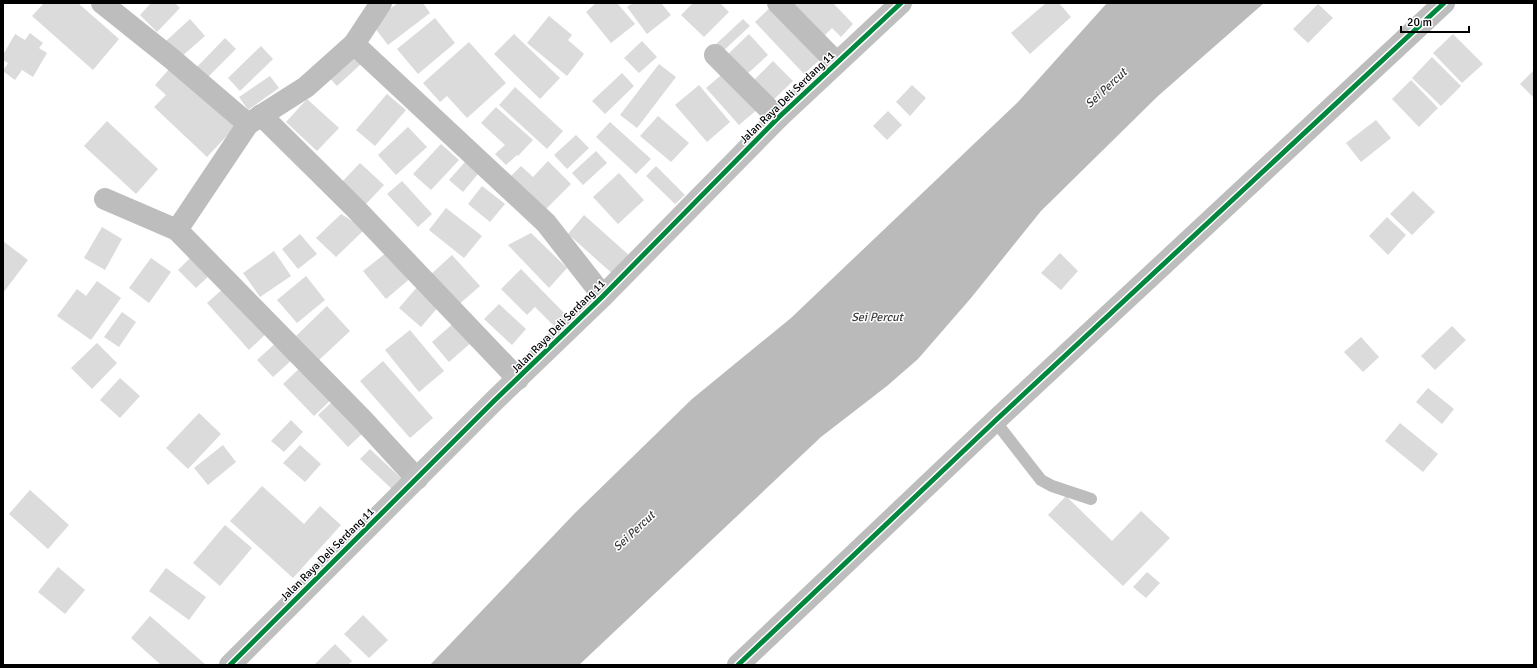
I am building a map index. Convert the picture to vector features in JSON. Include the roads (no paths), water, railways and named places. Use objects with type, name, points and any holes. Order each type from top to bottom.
[{"type":"street","points":[[102,3],[172,59],[254,119],[357,210],[518,379]]},
{"type":"street","points":[[177,230],[254,119],[306,87],[354,44],[381,3]]},
{"type":"street","points":[[778,3],[836,62]]},
{"type":"street","name":"Jalan Raya Deli Serdang 11","points":[[230,665],[416,479],[603,296],[778,118],[836,62],[901,3]]},
{"type":"street","points":[[738,665],[995,421],[1444,3]]},
{"type":"street","points":[[354,44],[546,223],[603,296]]},
{"type":"street","points":[[715,55],[778,118]]},
{"type":"street","points":[[105,199],[177,230],[363,420],[416,479]]},
{"type":"lane","points":[[995,421],[1041,480],[1052,486],[1091,499]]},
{"type":"water","name":"Sei Percut","points":[[1107,3],[1264,3],[1158,96],[1041,211],[971,298],[918,359],[887,386],[821,437],[579,665],[430,665],[575,513],[692,399],[791,318],[1018,102]]}]
